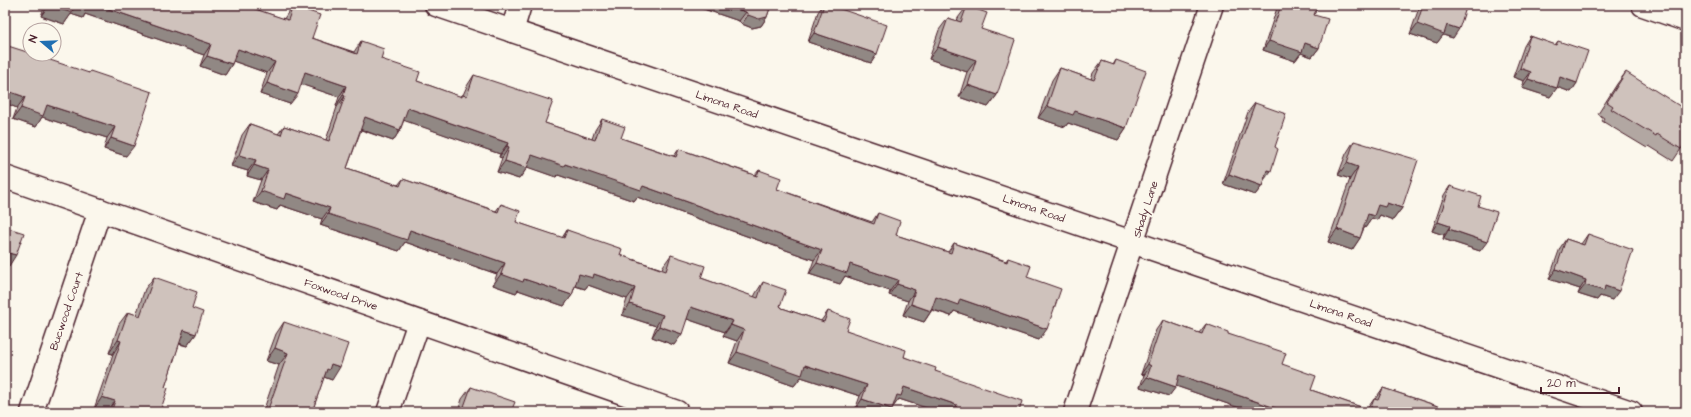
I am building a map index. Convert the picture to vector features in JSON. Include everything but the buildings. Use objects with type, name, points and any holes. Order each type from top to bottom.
[{"type":"street","name":"Limona Road","points":[[436,5],[1631,412]]},
{"type":"street","points":[[512,31],[520,5]]},
{"type":"street","name":"Shady Lane","points":[[1076,412],[1212,5]]},
{"type":"street","points":[[1643,5],[1686,20]]},
{"type":"street","name":"Foxwood Drive","points":[[5,177],[677,412]]},
{"type":"street","name":"Bucwood Court","points":[[32,412],[100,210]]},
{"type":"street","points":[[388,412],[419,322]]}]
